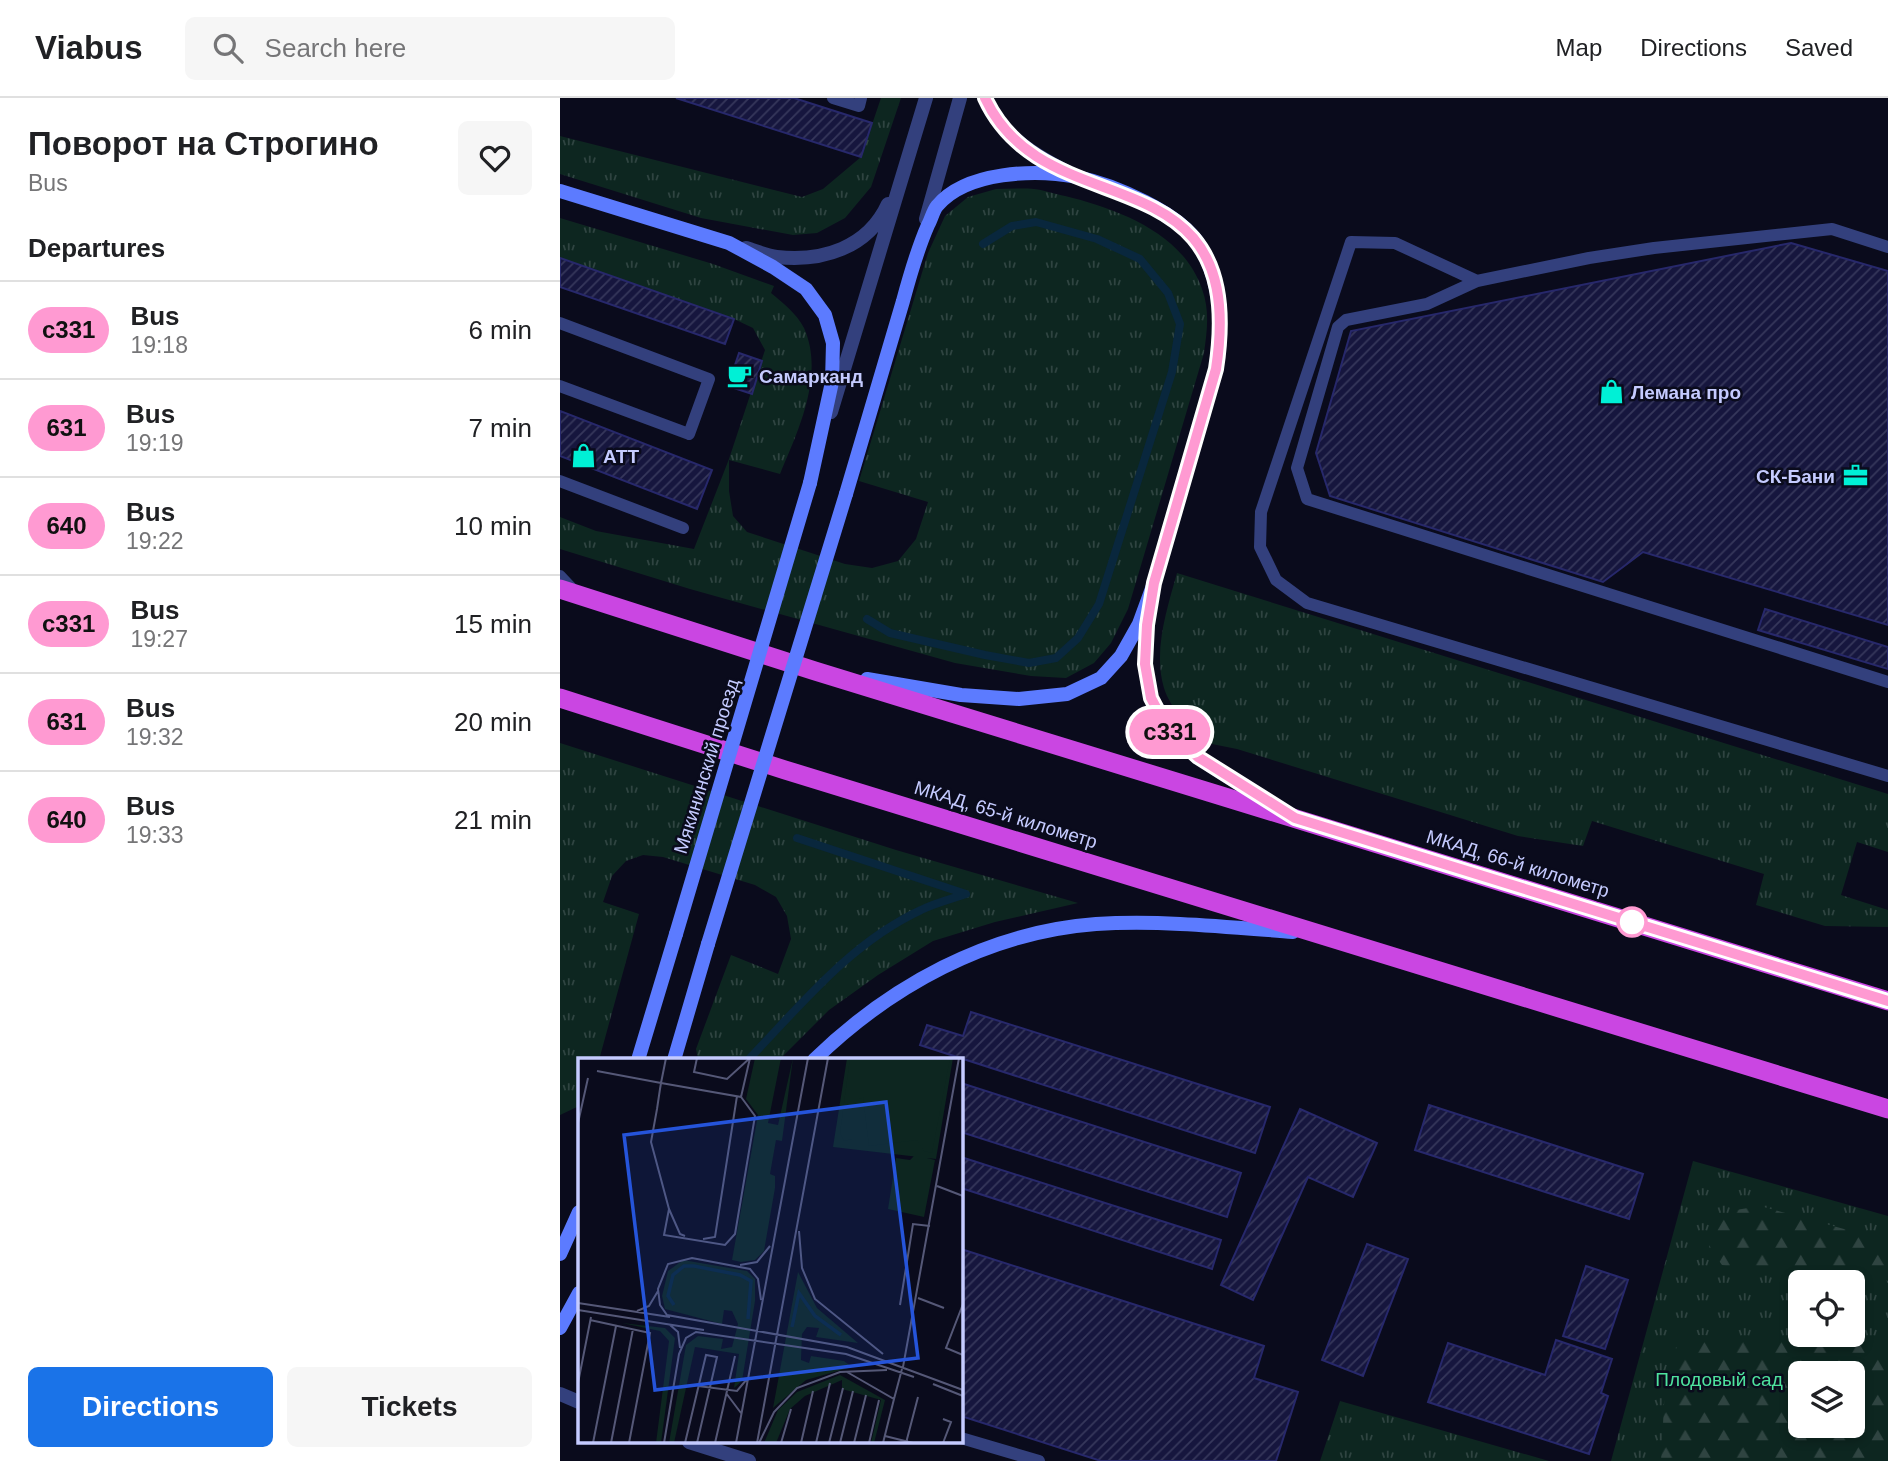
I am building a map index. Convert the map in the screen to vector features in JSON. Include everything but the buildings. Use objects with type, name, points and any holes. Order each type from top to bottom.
[{"type":"highway","points":[[569,592],[1295,818]]},
{"type":"highway","name":"МКАД, 65-й километр","points":[[560,698],[785,770],[1888,1109]]},
{"type":"highway","name":"МКАД, 66-й километр","points":[[1295,818],[1888,1001]]},
{"type":"main road","points":[[675,1058],[918,247],[937,206],[964,185],[994,176],[1034,174],[1077,177],[1153,206],[1179,224],[1199,244],[1212,273],[1221,304],[1216,369],[1154,583],[1139,624],[1121,656],[1101,678],[1067,694],[1019,699],[961,695],[816,671]]},
{"type":"main road","name":"Мякининский проезд","points":[[560,191],[729,243],[773,267],[806,289],[824,314],[833,343],[832,382],[810,483],[639,1058]]},
{"type":"main road","points":[[816,1058],[879,1005],[928,974],[989,947],[1028,937],[1095,924],[1176,924],[1317,933]]},
{"type":"main road","points":[[560,1254],[578,1214]]},
{"type":"main road","points":[[560,1328],[578,1295]]},
{"type":"main road","points":[[560,1334],[578,1313]]},
{"type":"street","points":[[810,483],[926,98]]},
{"type":"street","points":[[918,247],[961,98]]},
{"type":"street","points":[[985,98],[993,116],[1009,134],[1037,156],[1077,177]]},
{"type":"street","points":[[729,243],[776,257],[815,257],[843,250],[864,235],[885,211],[903,171]]},
{"type":"street","points":[[1154,583],[1147,625],[1145,664],[1151,698],[1168,730],[1198,757],[1295,818]]},
{"type":"street","points":[[560,1394],[578,1402]]},
{"type":"street","points":[[695,1444],[749,1461]]},
{"type":"lane","points":[[833,98],[859,106],[861,98]]},
{"type":"lane","points":[[1888,247],[1832,229],[1654,248],[1589,258],[1478,281],[1427,304],[1346,320],[1338,327],[1297,468],[1307,499],[1888,682]]},
{"type":"lane","points":[[1478,281],[1395,243],[1351,242],[1261,512],[1260,547],[1276,580],[1307,603],[1888,776]]},
{"type":"lane","points":[[560,323],[709,379],[689,434],[560,386]]},
{"type":"lane","points":[[560,481],[683,528]]},
{"type":"lane","points":[[560,576],[569,592]]},
{"type":"lane","points":[[962,1438],[1039,1461]]},
{"type":"green space","points":[[881,98],[901,98],[871,187],[845,218],[817,233],[793,235],[701,218],[560,174],[560,136],[802,197],[823,189],[861,157]]},
{"type":"green space","points":[[996,189],[1046,191],[1127,216],[1164,238],[1180,253],[1193,269],[1205,297],[1207,321],[1204,353],[1128,609],[1111,643],[1094,663],[1066,678],[1031,676],[955,663],[690,589],[560,549],[560,517],[596,531],[694,549],[729,459],[765,350],[753,328],[734,319],[560,258],[560,218],[713,264],[774,286],[771,293],[794,313],[804,328],[810,346],[812,365],[807,402],[780,474],[729,460],[729,491],[733,516],[747,532],[845,564],[872,568],[898,561],[916,539],[928,502],[859,481],[928,253],[945,216],[968,197]]},
{"type":"green space","points":[[1177,573],[1888,794],[1888,852],[1857,842],[1841,895],[1888,910],[1888,927],[1825,926],[1756,905],[1764,874],[1592,821],[1583,846],[1518,836],[1237,749],[1202,742],[1171,703],[1161,674],[1163,630]]},
{"type":"green space","points":[[560,743],[896,850],[1078,903],[995,922],[933,941],[829,1010],[781,1058],[698,1058],[696,1049],[731,955],[778,974],[791,939],[787,916],[776,897],[755,885],[663,857],[643,855],[626,861],[612,876],[603,902],[639,914],[600,1058],[578,1058],[578,1106],[560,1115]]},
{"type":"green space","name":"Плодовый сад","points":[[1693,1161],[1888,1216],[1888,1461],[1611,1461]]},
{"type":"green space","points":[[1760,1206],[1888,1241],[1888,1281],[1865,1276],[1865,1270],[1745,1271],[1722,1265],[1709,1247],[1716,1222],[1736,1210]]},
{"type":"green space","points":[[1697,1335],[1788,1340],[1788,1347],[1888,1346],[1888,1461],[1661,1461],[1666,1368],[1677,1347]]},
{"type":"green space","points":[[1340,1401],[1549,1461],[1320,1461]]},
{"type":"waterway","points":[[867,619],[890,633],[985,655],[1029,663],[1056,658],[1078,638],[1099,604],[1172,372],[1180,324],[1168,293],[1140,259],[1097,239],[1036,222],[1012,226],[983,244]]},
{"type":"waterway","points":[[750,1058],[807,997],[871,940],[921,910],[966,894],[797,838]]},
{"type":"bus line","name":"с331","points":[[985,98],[993,116],[1009,134],[1037,156],[1077,177],[1153,206],[1179,224],[1199,244],[1212,273],[1221,304],[1216,369],[1154,583],[1147,625],[1145,664],[1151,698],[1168,730],[1198,757],[1295,818],[1888,1001]]},
{"type":"place","name":"Самарканд","points":[[739,376]]},
{"type":"place","name":"Лемана про","points":[[1611,392]]},
{"type":"place","name":"АТТ","points":[[583,456]]},
{"type":"place","name":"СК-Бани","points":[[1855,476]]}]
